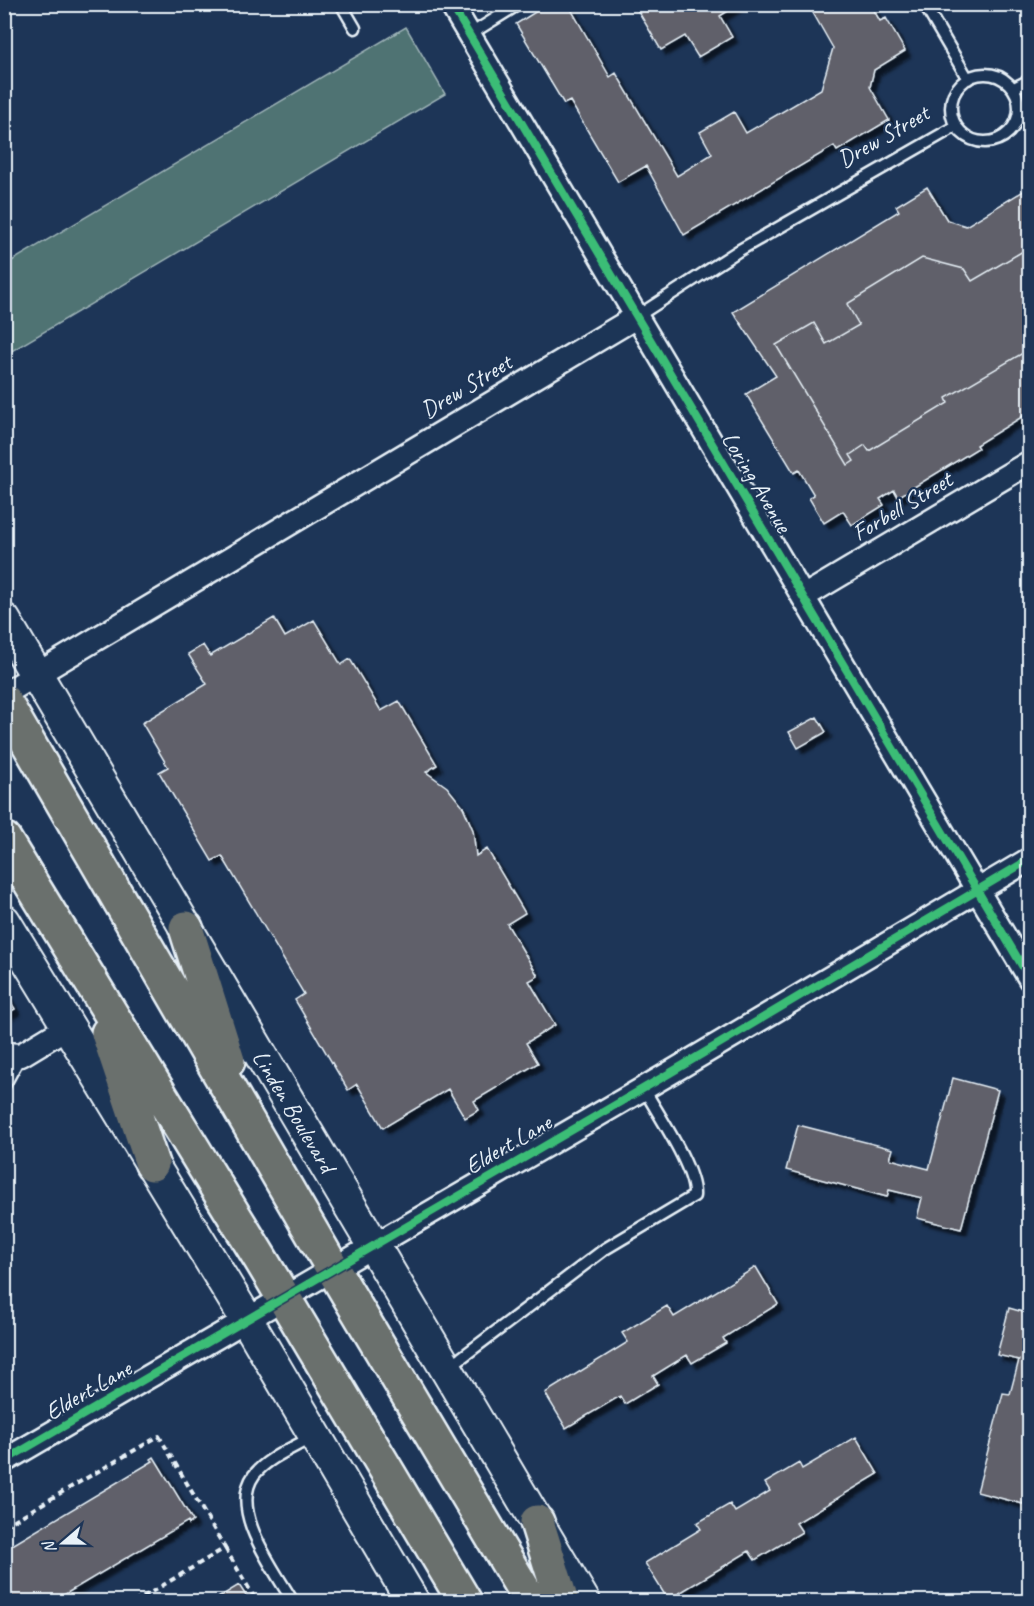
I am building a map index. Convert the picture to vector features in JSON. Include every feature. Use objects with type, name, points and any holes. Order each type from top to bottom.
[{"type":"highway","name":"Linden Boulevard","points":[[4,701],[333,1269],[531,1602]]},
{"type":"highway","points":[[4,839],[284,1298],[465,1602]]},
{"type":"highway","points":[[186,928],[245,1118]]},
{"type":"highway","points":[[89,977],[152,1164]]},
{"type":"highway","points":[[537,1522],[562,1602]]},
{"type":"street","name":"Loring Avenue","points":[[451,4],[1029,979]]},
{"type":"street","name":"Drew Street","points":[[4,694],[636,317]]},
{"type":"street","name":"Forbell Street","points":[[803,597],[1029,462]]},
{"type":"street","name":"Linden Boulevard","points":[[4,620],[584,1602]]},
{"type":"street","name":"Eldert Lane","points":[[6,1457],[247,1320],[1029,859]]},
{"type":"street","points":[[4,921],[247,1320],[413,1602]]},
{"type":"street","points":[[13,1054],[69,1026]]},
{"type":"lane","points":[[341,4],[355,28]]},
{"type":"lane","points":[[469,34],[519,4]]},
{"type":"lane","points":[[924,4],[968,79]]},
{"type":"lane","points":[[990,75],[1002,79],[1014,88],[1018,112],[1015,124],[1007,134],[997,140],[974,140],[956,126],[952,115],[953,98],[960,86],[968,79],[990,75]]},
{"type":"lane","points":[[1014,88],[1029,80]]},
{"type":"lane","name":"Drew Street","points":[[636,317],[738,251],[956,126]]},
{"type":"lane","points":[[4,1086],[13,1054]]},
{"type":"lane","points":[[447,1369],[605,1249],[694,1196],[695,1186],[690,1171],[644,1087]]},
{"type":"lane","points":[[293,1602],[249,1524],[246,1499],[248,1487],[262,1467],[315,1436]]},
{"type":"path","points":[[4,1526],[159,1436],[257,1602]]},
{"type":"path","points":[[135,1602],[225,1548]]},
{"type":"green space","points":[[406,27],[445,94],[5,355],[5,265]]},
{"type":"building","points":[[548,4],[568,4],[610,77],[616,73],[677,176],[712,154],[700,132],[734,112],[746,133],[821,89],[833,48],[808,4],[870,4],[880,21],[886,18],[905,51],[874,70],[870,87],[889,120],[837,151],[834,146],[684,235],[646,166],[618,182],[570,101],[564,104],[516,24]]},
{"type":"building","points":[[634,4],[739,4],[720,16],[732,37],[698,57],[685,36],[661,50]]},
{"type":"building","points":[[927,187],[947,220],[966,226],[1030,187],[1030,247],[972,281],[964,269],[922,258],[847,304],[859,325],[826,344],[814,323],[776,345],[848,465],[854,461],[850,455],[865,445],[869,451],[948,403],[946,398],[1028,350],[1030,412],[976,445],[978,448],[898,497],[894,490],[880,499],[884,505],[852,525],[843,511],[824,523],[809,498],[814,495],[799,470],[794,473],[746,394],[776,376],[733,312],[899,211],[896,206]]},
{"type":"building","points":[[1030,247],[1030,353],[1028,350],[946,398],[948,403],[869,451],[865,445],[850,455],[854,461],[848,465],[776,345],[814,323],[826,344],[859,325],[847,304],[922,258],[964,269],[972,281]]},
{"type":"building","points":[[274,618],[285,637],[314,620],[341,665],[350,659],[381,711],[399,701],[437,765],[426,772],[447,787],[463,807],[473,830],[476,856],[487,849],[525,913],[507,924],[538,976],[529,981],[555,1025],[526,1043],[538,1063],[474,1101],[479,1110],[465,1118],[448,1089],[383,1128],[357,1084],[348,1090],[295,1000],[304,994],[222,856],[212,861],[159,772],[168,767],[142,723],[207,684],[188,654],[203,645],[210,656]]},
{"type":"building","points":[[817,717],[826,732],[798,748],[789,732]]},
{"type":"building","points":[[4,991],[15,1009],[4,1015]]},
{"type":"building","points":[[953,1078],[998,1090],[961,1229],[917,1218],[922,1198],[889,1190],[887,1197],[786,1170],[798,1125],[893,1149],[890,1159],[929,1169]]},
{"type":"building","points":[[756,1267],[778,1304],[723,1338],[726,1343],[692,1363],[687,1355],[653,1376],[658,1384],[625,1404],[620,1396],[566,1428],[545,1393],[628,1342],[622,1333],[667,1306],[674,1317]]},
{"type":"building","points":[[1009,1308],[1030,1314],[1030,1479],[1023,1504],[977,1492],[1003,1393],[1010,1394],[1019,1360],[997,1355]]},
{"type":"building","points":[[856,1437],[878,1474],[796,1523],[802,1532],[755,1560],[749,1551],[668,1600],[645,1563],[701,1529],[697,1523],[730,1504],[735,1512],[770,1491],[765,1483],[799,1463],[802,1469]]},
{"type":"building","points":[[154,1457],[193,1521],[189,1524],[188,1521],[52,1602],[4,1602],[4,1550],[153,1461],[151,1459]]},
{"type":"building","points":[[239,1585],[250,1602],[211,1602]]},
{"type":"cycle path","points":[[451,4],[1030,979]]},
{"type":"cycle path","points":[[4,1461],[670,1073],[1030,859]]}]
